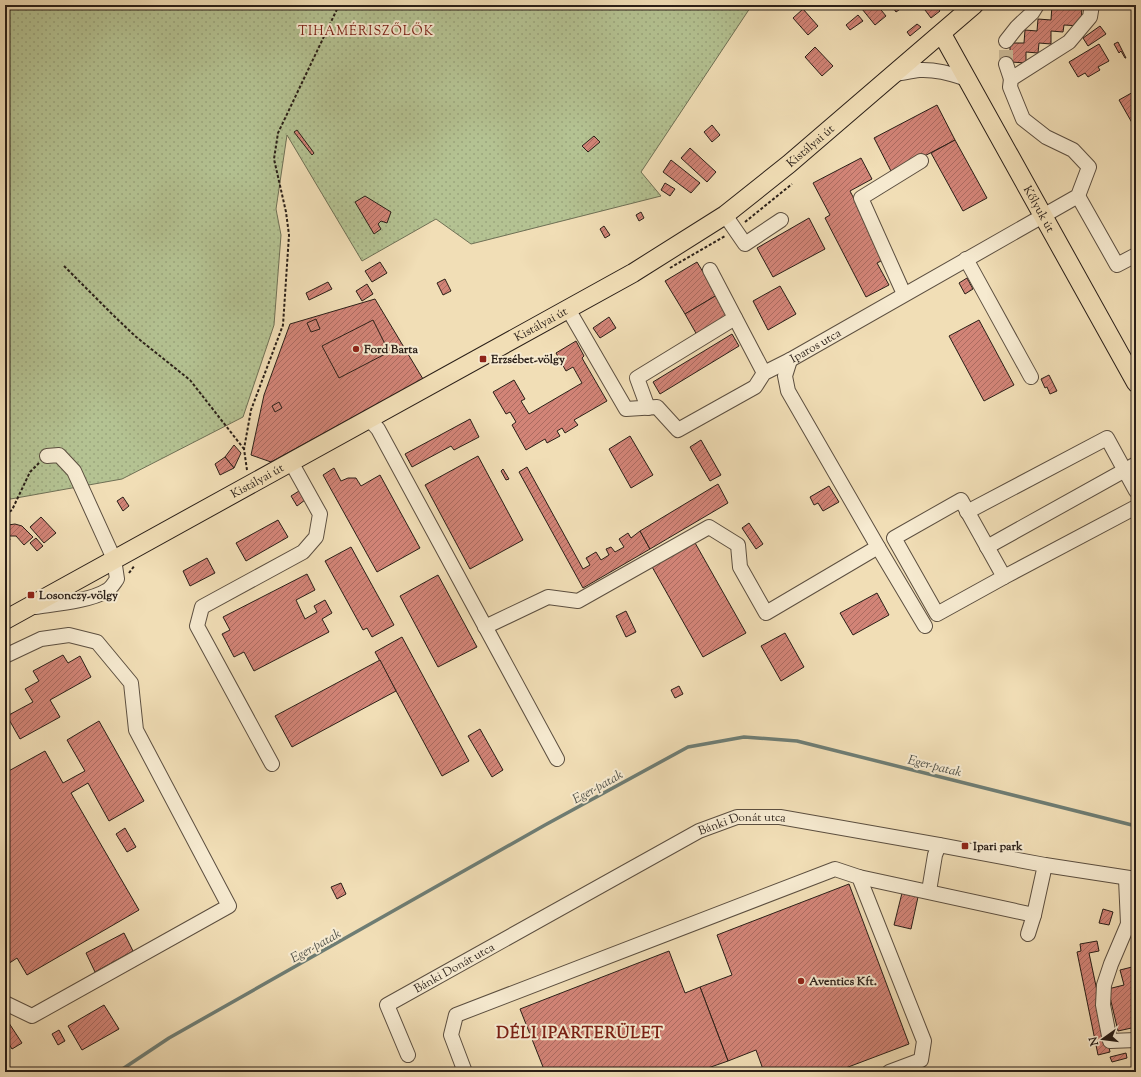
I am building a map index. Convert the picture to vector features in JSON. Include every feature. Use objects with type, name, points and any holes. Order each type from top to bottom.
[{"type":"main road","name":"Kistályai út","points":[[5,620],[633,273],[725,216],[790,164],[974,5]]},
{"type":"main road","name":"Kőlyuk út","points":[[942,34],[1136,383]]},
{"type":"street","points":[[1006,41],[1017,26],[1032,13],[1037,5]]},
{"type":"street","points":[[1011,80],[1069,42],[1090,17],[1092,5]]},
{"type":"street","points":[[1006,64],[1011,80],[1010,87],[1023,119],[1046,137],[1073,150],[1089,168],[1078,196],[1117,264],[1136,255]]},
{"type":"street","points":[[894,74],[920,70],[934,70],[946,72],[967,79]]},
{"type":"street","points":[[904,294],[861,198],[921,161]]},
{"type":"street","name":"Iparos utca","points":[[925,626],[788,391],[785,376],[790,360],[1078,196]]},
{"type":"street","points":[[725,216],[745,244],[780,220]]},
{"type":"street","points":[[966,259],[1031,377]]},
{"type":"street","points":[[710,270],[764,373]]},
{"type":"street","points":[[568,309],[626,409],[657,407],[678,430],[756,386],[764,373],[790,360]]},
{"type":"street","points":[[648,408],[637,378],[735,318]]},
{"type":"street","points":[[369,419],[378,429],[557,759]]},
{"type":"street","points":[[967,512],[1107,438],[1130,467],[1136,490]]},
{"type":"street","points":[[29,607],[96,596],[108,591],[117,579],[114,560],[74,471],[59,455],[47,456]]},
{"type":"street","points":[[272,764],[197,626],[202,607],[303,552],[316,537],[320,514],[291,462]]},
{"type":"street","points":[[987,547],[1130,467]]},
{"type":"street","points":[[1004,577],[961,500],[894,538],[937,614],[1136,507]]},
{"type":"street","points":[[485,626],[548,597],[578,601],[708,527],[738,545],[740,567],[766,613],[878,547]]},
{"type":"street","points":[[5,656],[41,639],[69,634],[97,642],[131,683],[136,730],[229,906],[32,1016],[5,1003]]},
{"type":"street","name":"Bánki Donát utca","points":[[408,1055],[387,1005],[699,831],[737,817],[780,817],[1131,879]]},
{"type":"street","points":[[929,891],[939,844]]},
{"type":"street","points":[[1028,934],[1045,865]]},
{"type":"street","points":[[465,1072],[451,1035],[456,1015],[835,869],[859,877],[1034,914]]},
{"type":"street","points":[[859,877],[924,1041],[921,1060],[889,1072]]},
{"type":"street","points":[[1131,879],[1132,923],[1111,964],[1104,986],[1103,1006],[1110,1041],[1136,1040]]},
{"type":"path","points":[[250,485],[244,449],[251,410],[283,325],[289,235],[286,212],[274,159],[278,132],[339,5]]},
{"type":"path","points":[[64,266],[135,336],[190,380],[244,449]]},
{"type":"path","points":[[5,514],[12,510],[30,472],[47,456]]},
{"type":"green space","points":[[5,5],[752,5],[641,172],[661,196],[471,244],[436,219],[362,261],[287,135],[276,209],[281,235],[274,325],[243,417],[122,479],[5,500]]},
{"type":"building","points":[[866,5],[877,5],[886,16],[875,25],[862,9]]},
{"type":"building","points":[[891,5],[906,5],[896,12]]},
{"type":"building","points":[[931,5],[935,5],[940,11],[931,18],[925,10]]},
{"type":"building","points":[[1052,5],[1082,5],[1081,26],[1064,25],[1063,32],[1051,31],[1051,44],[1039,43],[1038,53],[1026,52],[1026,63],[1011,62],[1010,43],[1024,43],[1025,30],[1037,31],[1038,19],[1051,20]]},
{"type":"building","points":[[803,9],[818,26],[808,35],[793,18]]},
{"type":"building","points":[[858,15],[863,21],[850,30],[846,25]]},
{"type":"building","points":[[917,24],[921,27],[910,36],[907,32]]},
{"type":"building","points":[[1100,26],[1106,34],[1088,46],[1083,38]]},
{"type":"building","points":[[1118,42],[1126,58],[1121,51],[1119,53],[1114,44]]},
{"type":"building","points":[[1099,44],[1109,61],[1098,67],[1100,70],[1088,77],[1085,73],[1078,77],[1069,62]]},
{"type":"building","points":[[815,47],[833,66],[822,76],[805,57]]},
{"type":"building","points":[[1135,91],[1136,94],[1135,128],[1119,100]]},
{"type":"building","points":[[937,105],[955,140],[892,173],[874,138]]},
{"type":"building","points":[[712,125],[720,135],[712,142],[704,132]]},
{"type":"building","points":[[297,130],[314,153],[312,155],[294,132]]},
{"type":"building","points":[[594,136],[600,142],[588,152],[582,146]]},
{"type":"building","points":[[955,140],[987,198],[963,211],[931,153]]},
{"type":"building","points":[[690,148],[716,172],[707,182],[681,158]]},
{"type":"building","points":[[861,158],[872,179],[850,191],[885,259],[877,263],[889,285],[866,297],[825,218],[830,215],[813,183]]},
{"type":"building","points":[[671,160],[700,183],[691,193],[663,172]]},
{"type":"building","points":[[665,183],[675,189],[670,196],[661,190]]},
{"type":"building","points":[[365,196],[391,212],[387,223],[381,221],[378,224],[381,229],[374,234],[355,202]]},
{"type":"building","points":[[641,212],[644,218],[639,221],[636,215]]},
{"type":"building","points":[[809,218],[825,249],[773,277],[757,248]]},
{"type":"building","points":[[604,226],[610,235],[605,238],[600,229]]},
{"type":"building","points":[[380,262],[387,273],[372,282],[365,271]]},
{"type":"building","points":[[697,262],[717,295],[685,314],[665,281]]},
{"type":"building","points":[[967,278],[973,289],[965,294],[959,283]]},
{"type":"building","points":[[445,279],[451,291],[443,295],[437,283]]},
{"type":"building","points":[[328,282],[332,289],[309,300],[306,293]]},
{"type":"building","points":[[367,284],[373,294],[362,301],[356,291]]},
{"type":"building","points":[[780,286],[796,314],[768,330],[753,301]]},
{"type":"building","points":[[717,295],[729,315],[697,335],[685,314]]},
{"type":"building","points":[[375,299],[423,379],[271,462],[251,455],[264,395],[290,324]]},
{"type":"building","points":[[609,317],[616,328],[600,338],[593,328]]},
{"type":"building","points":[[316,319],[320,329],[311,332],[307,323]]},
{"type":"building","name":"Ford Barta","points":[[373,320],[389,352],[339,378],[322,346]]},
{"type":"building","points":[[979,320],[1014,385],[984,401],[949,336]]},
{"type":"building","points":[[732,334],[739,346],[660,394],[653,382]]},
{"type":"building","points":[[576,341],[584,356],[582,358],[607,401],[574,420],[578,425],[565,433],[562,428],[557,431],[560,436],[547,443],[545,439],[526,450],[512,425],[516,422],[510,412],[506,414],[493,392],[514,380],[525,399],[521,401],[529,414],[582,383],[573,367],[566,371],[556,353]]},
{"type":"building","points":[[1049,375],[1057,391],[1050,394],[1047,387],[1045,388],[1041,379]]},
{"type":"building","points":[[279,402],[282,408],[275,412],[272,406]]},
{"type":"building","points":[[470,419],[479,437],[454,450],[451,446],[412,467],[405,454]]},
{"type":"building","points":[[630,436],[653,475],[631,488],[609,449]]},
{"type":"building","points":[[701,440],[721,475],[710,481],[690,447]]},
{"type":"building","points":[[234,445],[241,453],[234,468],[225,457]]},
{"type":"building","points":[[478,456],[523,540],[470,569],[425,485]]},
{"type":"building","points":[[225,457],[234,468],[220,475],[215,464]]},
{"type":"building","points":[[527,467],[583,569],[590,565],[586,558],[596,552],[601,560],[609,555],[606,549],[611,547],[615,552],[624,547],[619,539],[628,533],[631,538],[640,531],[650,549],[583,588],[519,472]]},
{"type":"building","points":[[334,468],[341,481],[348,478],[356,478],[361,486],[380,475],[420,548],[377,572],[323,475]]},
{"type":"building","points":[[503,469],[509,479],[506,480],[501,471]]},
{"type":"building","points":[[718,484],[728,503],[650,549],[640,531]]},
{"type":"building","points":[[829,486],[839,502],[823,511],[818,503],[814,505],[810,497]]},
{"type":"building","points":[[299,491],[305,500],[297,506],[291,496]]},
{"type":"building","points":[[123,497],[129,506],[123,511],[117,501]]},
{"type":"building","points":[[41,517],[56,533],[44,543],[30,527]]},
{"type":"building","points":[[278,520],[288,537],[246,561],[236,543]]},
{"type":"building","points":[[8,523],[8,525],[15,524],[22,526],[33,537],[24,545],[16,536],[9,536],[10,540],[5,540],[5,524]]},
{"type":"building","points":[[749,523],[763,544],[756,549],[742,528]]},
{"type":"building","points":[[36,538],[43,546],[37,551],[30,543]]},
{"type":"building","points":[[694,541],[746,633],[703,657],[651,565]]},
{"type":"building","points":[[351,547],[394,625],[372,637],[367,628],[363,630],[325,561]]},
{"type":"building","points":[[207,558],[215,573],[190,586],[183,571]]},
{"type":"building","points":[[307,574],[315,590],[296,600],[305,619],[317,612],[314,606],[325,600],[332,613],[322,619],[329,632],[254,671],[244,652],[234,657],[222,634],[230,630],[223,617]]},
{"type":"building","points":[[438,575],[477,647],[438,667],[400,596]]},
{"type":"building","points":[[877,593],[889,615],[853,635],[840,613]]},
{"type":"building","points":[[626,611],[636,632],[626,637],[616,616]]},
{"type":"building","points":[[785,633],[804,667],[781,681],[761,646]]},
{"type":"building","points":[[402,637],[469,761],[442,776],[375,652]]},
{"type":"building","points":[[63,655],[68,663],[80,656],[91,677],[50,700],[60,717],[20,739],[7,716],[33,702],[25,689],[39,681],[33,671]]},
{"type":"building","points":[[380,660],[396,691],[292,747],[275,716]]},
{"type":"building","points":[[679,686],[683,694],[675,698],[671,690]]},
{"type":"building","points":[[99,721],[144,801],[109,821],[88,783],[71,793],[139,910],[27,975],[17,958],[8,964],[5,959],[5,773],[45,751],[63,783],[85,771],[67,740]]},
{"type":"building","points":[[480,729],[503,770],[492,777],[468,736]]},
{"type":"building","points":[[125,828],[136,847],[127,852],[116,834]]},
{"type":"building","points":[[341,883],[346,894],[337,899],[331,887]]},
{"type":"building","name":"Aventics Kft.","points":[[849,884],[909,1044],[835,1072],[764,1072],[756,1050],[728,1061],[700,987],[732,975],[717,935]]},
{"type":"building","points":[[902,893],[918,897],[911,929],[894,925]]},
{"type":"building","points":[[1103,909],[1113,912],[1109,925],[1099,923]]},
{"type":"building","points":[[124,933],[133,951],[95,972],[86,953]]},
{"type":"building","points":[[1097,941],[1099,951],[1089,953],[1110,1052],[1098,1055],[1077,952],[1081,951],[1080,944]]},
{"type":"building","points":[[669,951],[685,993],[700,987],[728,1061],[708,1068],[709,1072],[545,1072],[520,1009]]},
{"type":"building","points":[[1136,966],[1136,1027],[1118,1031],[1108,989],[1124,985],[1120,970]]},
{"type":"building","points":[[104,1005],[119,1029],[82,1050],[68,1026]]},
{"type":"building","points":[[5,1017],[22,1043],[12,1049],[5,1038]]},
{"type":"building","points":[[59,1030],[65,1041],[58,1045],[52,1034]]},
{"type":"building","points":[[1126,1053],[1127,1058],[1112,1062],[1110,1057]]},
{"type":"waterway","name":"Eger-patak","points":[[118,1072],[169,1038],[545,825],[688,747],[744,737],[797,741],[1136,826]]},
{"type":"tunnel","points":[[1006,41],[1006,64]]},
{"type":"place","name":"Ford Barta","points":[[356,349]]},
{"type":"place","name":"Erzsébet-völgy","points":[[483,359]]},
{"type":"place","name":"Losonczy-völgy","points":[[31,595]]},
{"type":"place","name":"Ipari park","points":[[965,846]]},
{"type":"place","name":"Aventics Kft.","points":[[801,981]]},
{"type":"district","name":"TIHAMÉRISZŐLŐK","points":[[366,30]]},
{"type":"district","name":"DÉLI IPARTERÜLET","points":[[580,1032]]}]
